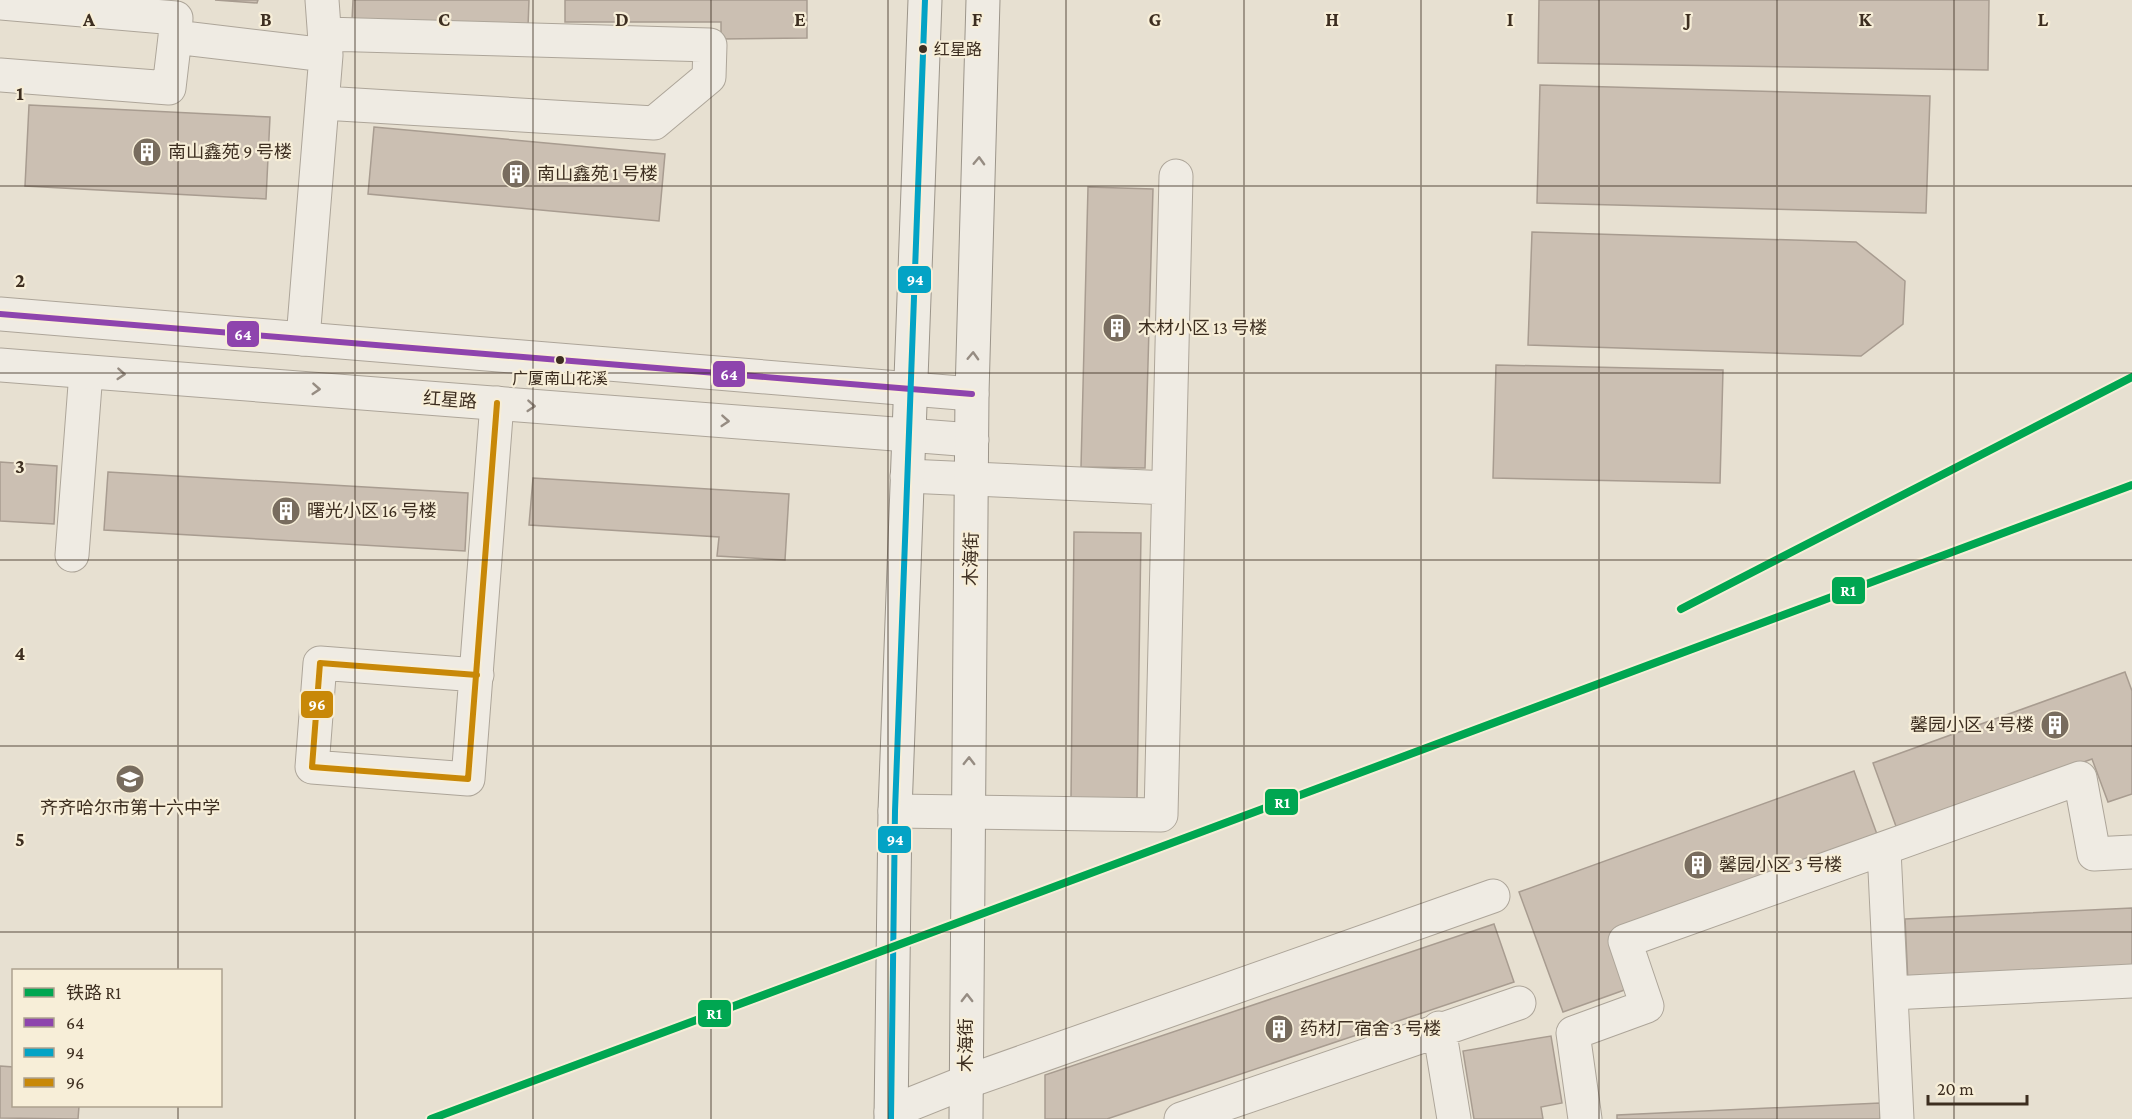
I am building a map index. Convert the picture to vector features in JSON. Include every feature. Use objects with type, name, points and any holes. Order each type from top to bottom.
[{"type":"street","points":[[303,339],[326,44],[321,0]]},
{"type":"street","points":[[925,0],[895,811],[891,1116],[966,1082],[1493,896]]},
{"type":"street","name":"木海街","points":[[966,1119],[972,394],[983,0]]},
{"type":"street","points":[[0,3],[176,18],[168,88],[0,75]]},
{"type":"street","points":[[175,37],[326,44],[710,45],[709,77],[654,123],[322,103]]},
{"type":"street","points":[[895,811],[1161,815],[1176,176]]},
{"type":"street","points":[[0,315],[972,394]]},
{"type":"street","name":"红星路","points":[[0,365],[972,440]]},
{"type":"street","points":[[72,555],[86,372]]},
{"type":"street","points":[[477,675],[320,663],[312,767],[468,779],[477,675],[497,403]]},
{"type":"street","points":[[907,476],[1168,488]]},
{"type":"street","points":[[1585,1119],[1573,1033],[1647,1006],[1625,941],[2080,778],[2094,854],[2132,852]]},
{"type":"street","points":[[1884,850],[1897,1119]]},
{"type":"street","points":[[1891,993],[2132,981]]},
{"type":"street","points":[[1181,1119],[1439,1028],[1519,1003]]},
{"type":"street","points":[[1439,1028],[1454,1119]]},
{"type":"building","points":[[215,0],[258,0],[257,3]]},
{"type":"building","points":[[353,0],[529,0],[528,27],[352,21]]},
{"type":"building","points":[[565,0],[807,0],[807,38],[721,39],[721,22],[565,22]]},
{"type":"building","points":[[1539,0],[1989,0],[1988,70],[1538,63]]},
{"type":"building","points":[[1540,85],[1930,96],[1926,213],[1537,203]]},
{"type":"building","name":"南山鑫苑 9 号楼","points":[[29,105],[270,117],[266,199],[25,186]]},
{"type":"building","name":"南山鑫苑 1 号楼","points":[[374,127],[665,154],[659,221],[368,194]]},
{"type":"building","name":"木材小区 13 号楼","points":[[1088,187],[1153,189],[1145,468],[1081,467]]},
{"type":"building","points":[[1532,232],[1856,242],[1905,281],[1903,324],[1861,356],[1528,345]]},
{"type":"building","points":[[1496,365],[1723,370],[1720,483],[1493,478]]},
{"type":"building","points":[[0,462],[57,466],[54,524],[0,521]]},
{"type":"building","name":"曙光小区 16 号楼","points":[[108,472],[468,493],[465,551],[104,530]]},
{"type":"building","points":[[533,478],[789,494],[785,560],[717,556],[719,537],[529,525]]},
{"type":"building","points":[[1074,532],[1141,533],[1137,799],[1071,798]]},
{"type":"building","name":"馨园小区 4 号楼","points":[[2125,672],[2132,691],[2132,794],[2108,802],[2092,759],[1897,829],[1873,763]]},
{"type":"building","name":"馨园小区 3 号楼","points":[[1854,771],[1878,837],[1611,934],[1630,988],[1563,1012],[1519,892]]},
{"type":"building","points":[[2132,908],[2132,973],[1908,984],[1905,919]]},
{"type":"building","name":"药材厂宿舍 3 号楼","points":[[1494,924],[1514,982],[1107,1119],[1045,1119],[1045,1075]]},
{"type":"building","points":[[1551,1036],[1562,1103],[1541,1107],[1543,1119],[1474,1119],[1463,1051]]},
{"type":"building","points":[[0,1066],[12,1067],[12,1107],[79,1107],[78,1119],[0,1118]]},
{"type":"building","points":[[1880,1103],[1880,1119],[1617,1119],[1617,1115]]},
{"type":"rail line","name":"R1","points":[[1681,609],[2132,377]]},
{"type":"rail line","name":"R1","points":[[431,1119],[2132,485]]},
{"type":"transit line","name":"94","points":[[891,1119],[895,811],[925,0]]},
{"type":"transit line","name":"64","points":[[0,314],[972,394]]},
{"type":"transit line","name":"96","points":[[477,675],[320,663],[312,767],[468,779],[497,403]]},
{"type":"place","name":"红星路","points":[[923,49]]},
{"type":"place","name":"南山鑫苑 9 号楼","points":[[147,152]]},
{"type":"place","name":"南山鑫苑 1 号楼","points":[[516,174]]},
{"type":"place","name":"木材小区 13 号楼","points":[[1117,328]]},
{"type":"place","name":"广厦南山花溪","points":[[560,360]]},
{"type":"place","name":"曙光小区 16 号楼","points":[[286,511]]},
{"type":"place","name":"馨园小区 4 号楼","points":[[2055,725]]},
{"type":"place","name":"齐齐哈尔市第十六中学","points":[[130,779]]},
{"type":"place","name":"馨园小区 3 号楼","points":[[1698,865]]},
{"type":"place","name":"药材厂宿舍 3 号楼","points":[[1279,1029]]}]
